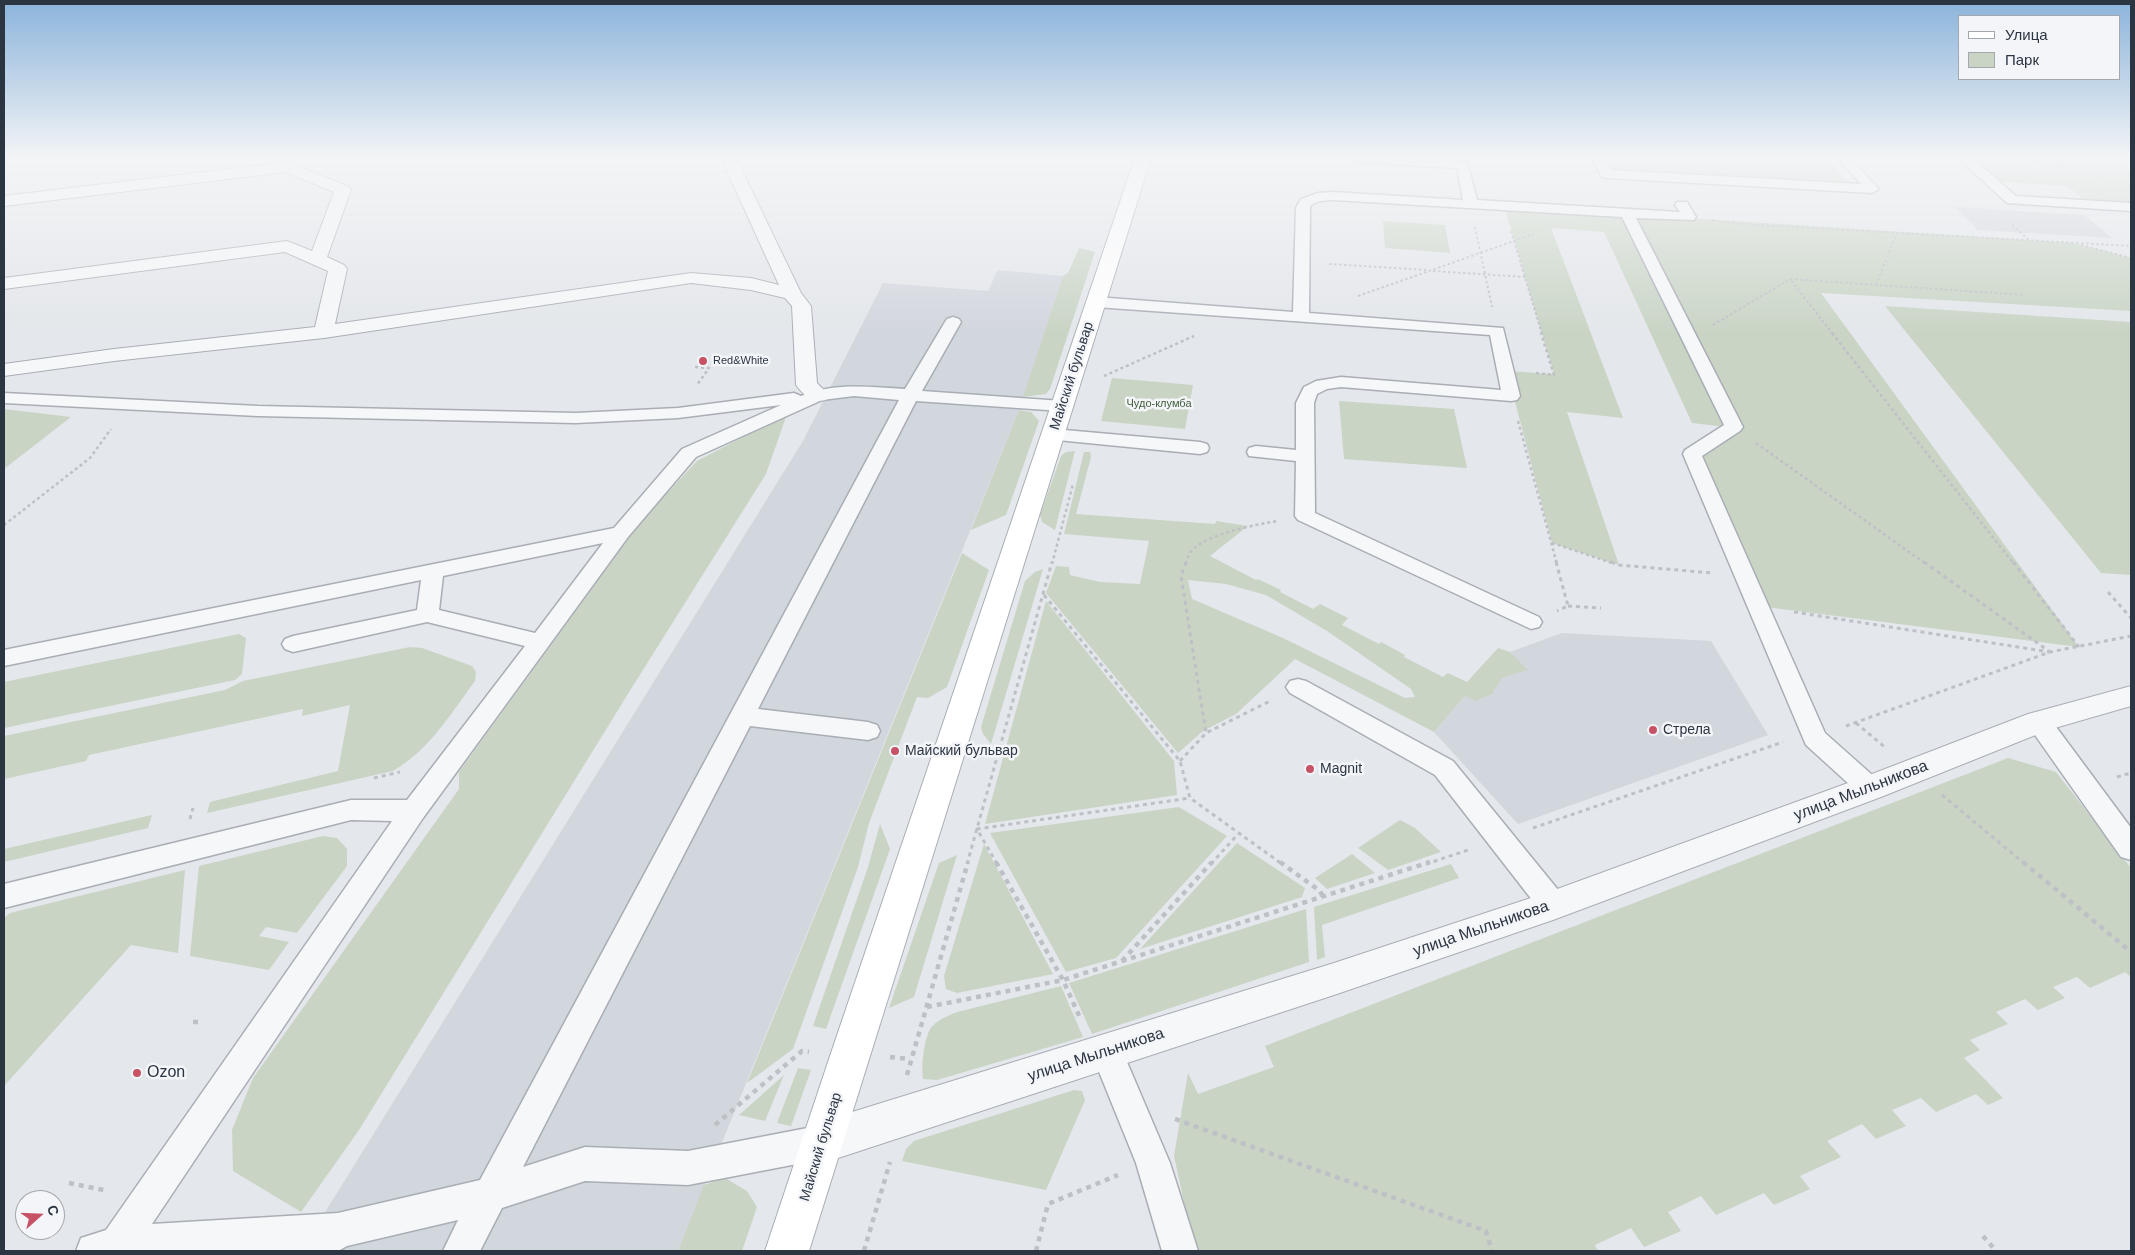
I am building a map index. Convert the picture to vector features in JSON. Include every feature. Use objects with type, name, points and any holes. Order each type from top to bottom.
[{"type":"main road","name":"Майский бульвар","points":[[788,1251],[1124,217]]},
{"type":"street","points":[[317,260],[333,217]]},
{"type":"street","points":[[756,217],[792,294],[801,306],[807,385],[818,395]]},
{"type":"street","points":[[4,283],[287,246],[338,269],[324,332]]},
{"type":"street","points":[[4,370],[114,355],[324,332],[691,278],[751,284],[792,294]]},
{"type":"street","name":"улица Мыльникова","points":[[823,1142],[1334,980],[1553,905],[1870,788],[2038,722],[2131,696]]},
{"type":"lane","points":[[1301,316],[1303,217]]},
{"type":"lane","points":[[1628,217],[1734,427],[1692,454],[1816,738],[1870,788]]},
{"type":"lane","points":[[1667,217],[1689,218]]},
{"type":"lane","points":[[1096,302],[1497,331],[1511,396],[1341,382],[1310,391],[1305,403],[1305,516],[1531,622]]},
{"type":"lane","points":[[461,1251],[910,396],[953,322]]},
{"type":"lane","points":[[4,398],[258,412],[576,418],[678,413],[854,391],[1062,406]]},
{"type":"lane","points":[[106,1248],[414,811],[622,533],[689,453],[818,395]]},
{"type":"lane","points":[[1053,435],[1200,448]]},
{"type":"lane","points":[[1256,452],[1304,456]]},
{"type":"lane","points":[[4,658],[622,533]]},
{"type":"lane","points":[[427,615],[433,571]]},
{"type":"lane","points":[[293,644],[427,615],[541,642]]},
{"type":"lane","points":[[1298,687],[1444,768],[1553,905]]},
{"type":"lane","points":[[743,716],[868,731]]},
{"type":"lane","points":[[2038,722],[2131,849]]},
{"type":"lane","points":[[4,896],[351,810],[414,811]]},
{"type":"lane","points":[[1107,1052],[1153,1163],[1180,1251]]},
{"type":"lane","points":[[106,1248],[342,1230],[490,1195],[585,1164],[688,1168],[823,1142]]},
{"type":"lane","points":[[304,1251],[342,1230]]},
{"type":"path","points":[[1473,217],[1497,331]]},
{"type":"path","points":[[1507,217],[1554,375],[1507,371]]},
{"type":"path","points":[[1689,218],[1740,224],[2131,246]]},
{"type":"path","points":[[2009,222],[2029,240]]},
{"type":"path","points":[[1356,296],[1542,231]]},
{"type":"path","points":[[1876,285],[1897,233]]},
{"type":"path","points":[[2073,243],[2131,258]]},
{"type":"path","points":[[1302,262],[1525,277]]},
{"type":"path","points":[[1790,279],[2079,647]]},
{"type":"path","points":[[1689,338],[1790,279],[2024,295]]},
{"type":"path","points":[[1107,376],[1246,312]]},
{"type":"path","points":[[696,366],[708,368]]},
{"type":"path","points":[[1104,384],[1109,367]]},
{"type":"path","points":[[1511,396],[1568,606]]},
{"type":"path","points":[[4,526],[90,458],[130,404]]},
{"type":"path","points":[[1734,427],[2050,652],[1758,606]]},
{"type":"path","points":[[864,1251],[903,1118],[910,1059],[927,1007],[1044,594],[1086,438]]},
{"type":"path","points":[[1206,733],[1181,576],[1191,551],[1214,537],[1248,526],[1305,516]]},
{"type":"path","points":[[1552,543],[1619,565],[1745,576]]},
{"type":"path","points":[[2108,592],[2131,618]]},
{"type":"path","points":[[1044,594],[1180,761],[1190,798],[1320,892],[1323,897]]},
{"type":"path","points":[[1531,622],[1568,606],[1601,608]]},
{"type":"path","points":[[1180,761],[1206,733],[1298,687]]},
{"type":"path","points":[[1856,722],[2131,952]]},
{"type":"path","points":[[977,829],[1190,798]]},
{"type":"path","points":[[1122,962],[1238,834]]},
{"type":"path","points":[[193,1022],[203,1022]]},
{"type":"path","points":[[1129,1103],[1486,1231],[1492,1251]]},
{"type":"path","points":[[1982,1236],[1996,1251]]},
{"type":"shaded area","points":[[1965,217],[2086,217],[2112,238],[1978,230]]},
{"type":"shaded area","points":[[998,270],[1063,276],[1019,410],[678,1251],[301,1251],[803,441],[883,283],[988,291]]},
{"type":"shaded area","points":[[1562,633],[1711,641],[1768,735],[1518,824],[1434,732],[1465,696],[1502,678],[1527,670],[1510,652]]},
{"type":"green space","points":[[1507,217],[1666,217],[2073,243],[2131,258],[2131,311],[1821,293],[2079,647],[1758,606],[1692,454],[1726,427],[1692,423],[1604,232],[1551,228],[1623,418],[1567,412],[1619,565],[1552,543],[1507,371],[1554,374]]},
{"type":"green space","points":[[1383,221],[1445,225],[1450,253],[1385,248]]},
{"type":"green space","points":[[1079,248],[1095,252],[1050,389],[1046,394],[1023,397],[1063,276],[1068,273]]},
{"type":"green space","points":[[1885,306],[2131,322],[2131,575],[2101,573]]},
{"type":"green space","name":"Чудо-клумба","points":[[1112,378],[1193,385],[1185,429],[1101,421]]},
{"type":"green space","points":[[1339,401],[1454,409],[1467,468],[1344,459]]},
{"type":"green space","points":[[4,409],[71,417],[4,469]]},
{"type":"green space","points":[[1019,410],[1031,412],[1039,421],[1006,515],[971,530]]},
{"type":"green space","points":[[787,414],[766,474],[359,1130],[301,1212],[233,1171],[232,1130],[253,1078],[459,789],[459,772],[642,520],[697,461]]},
{"type":"green space","points":[[1075,451],[1055,530],[1042,522],[1040,515],[1061,456],[1066,452]]},
{"type":"green space","points":[[1084,452],[1090,452],[1091,457],[1076,514],[1215,524],[1216,521],[1248,526],[1210,556],[1256,580],[1258,579],[1281,590],[1280,592],[1313,609],[1320,604],[1348,618],[1342,625],[1379,644],[1381,642],[1405,655],[1404,657],[1443,677],[1448,673],[1467,682],[1498,648],[1510,652],[1528,670],[1502,678],[1492,694],[1475,701],[1465,696],[1434,732],[1295,659],[1236,714],[1203,731],[1178,753],[1046,593],[1056,566],[1069,567],[1070,575],[1100,582],[1140,584],[1149,541],[1064,534]],"holes":[[[1188,580],[1226,584],[1266,595],[1327,631],[1411,689],[1415,697],[1405,698],[1283,638],[1192,599]]]},
{"type":"green space","points":[[962,553],[989,570],[947,687],[928,698],[917,697],[869,823],[858,867],[793,1049],[747,1083]]},
{"type":"green space","points":[[1043,569],[991,744],[983,734],[981,727],[1025,581],[1035,572]]},
{"type":"green space","points":[[1046,601],[1174,761],[1177,795],[985,824]]},
{"type":"green space","points":[[239,634],[246,638],[242,674],[235,680],[4,728],[4,682]]},
{"type":"green space","points":[[410,647],[422,648],[472,666],[476,672],[475,681],[429,742],[393,771],[207,813],[210,802],[338,771],[350,705],[302,716],[303,709],[89,755],[86,761],[4,779],[4,736],[225,690],[243,681]]},
{"type":"green space","points":[[2008,758],[2056,772],[2131,868],[2131,977],[2125,972],[2090,988],[2077,977],[2053,987],[2065,998],[2038,1010],[2025,999],[1996,1012],[2008,1024],[1970,1040],[1980,1050],[1964,1058],[2003,1098],[1988,1105],[1976,1094],[1936,1112],[1921,1098],[1892,1110],[1906,1126],[1876,1139],[1862,1124],[1827,1141],[1841,1157],[1800,1176],[1810,1189],[1774,1205],[1764,1193],[1716,1215],[1701,1196],[1668,1212],[1681,1231],[1644,1247],[1631,1228],[1595,1245],[1598,1251],[1198,1251],[1190,1230],[1174,1156],[1188,1073],[1198,1094],[1274,1067],[1265,1046]]},
{"type":"green space","points":[[1179,807],[1227,836],[1116,958],[1066,972],[990,833]]},
{"type":"green space","points":[[152,815],[148,828],[4,862],[4,849]]},
{"type":"green space","points":[[1400,820],[1415,828],[1441,852],[1388,870],[1358,848]]},
{"type":"green space","points":[[880,824],[890,849],[826,1029],[813,1026],[868,867]]},
{"type":"green space","points":[[323,836],[337,838],[347,849],[347,866],[297,933],[266,927],[259,936],[289,942],[269,970],[190,956],[199,866]]},
{"type":"green space","points":[[1237,843],[1305,888],[1302,897],[1140,949]]},
{"type":"green space","points":[[984,844],[1053,974],[957,993],[946,989],[944,976]]},
{"type":"green space","points":[[1352,854],[1375,873],[1327,889],[1315,878]]},
{"type":"green space","points":[[957,855],[914,997],[889,1008],[939,863]]},
{"type":"green space","points":[[1451,864],[1459,878],[1322,925],[1325,957],[1317,960],[1314,907]]},
{"type":"green space","points":[[185,870],[178,953],[131,945],[4,1086],[4,918],[10,913]]},
{"type":"green space","points":[[1306,909],[1309,962],[1092,1034],[1069,983]]},
{"type":"green space","points":[[1061,986],[1083,1037],[937,1080],[923,1079],[926,1040],[930,1029],[940,1020],[961,1011]]},
{"type":"green space","points":[[798,1068],[811,1070],[791,1126],[777,1123]]},
{"type":"green space","points":[[784,1075],[765,1121],[739,1115]]},
{"type":"green space","points":[[1074,1090],[1082,1091],[1085,1100],[1046,1190],[902,1161],[906,1149],[914,1141]]},
{"type":"green space","points":[[725,1178],[747,1191],[757,1207],[742,1251],[678,1251],[704,1185]]},
{"type":"place","name":"Red&White","points":[[703,361]]},
{"type":"place","name":"Стрела","points":[[1653,730]]},
{"type":"place","name":"Майский бульвар","points":[[895,751]]},
{"type":"place","name":"Magnit","points":[[1310,769]]},
{"type":"place","name":"Ozon","points":[[137,1073]]}]
